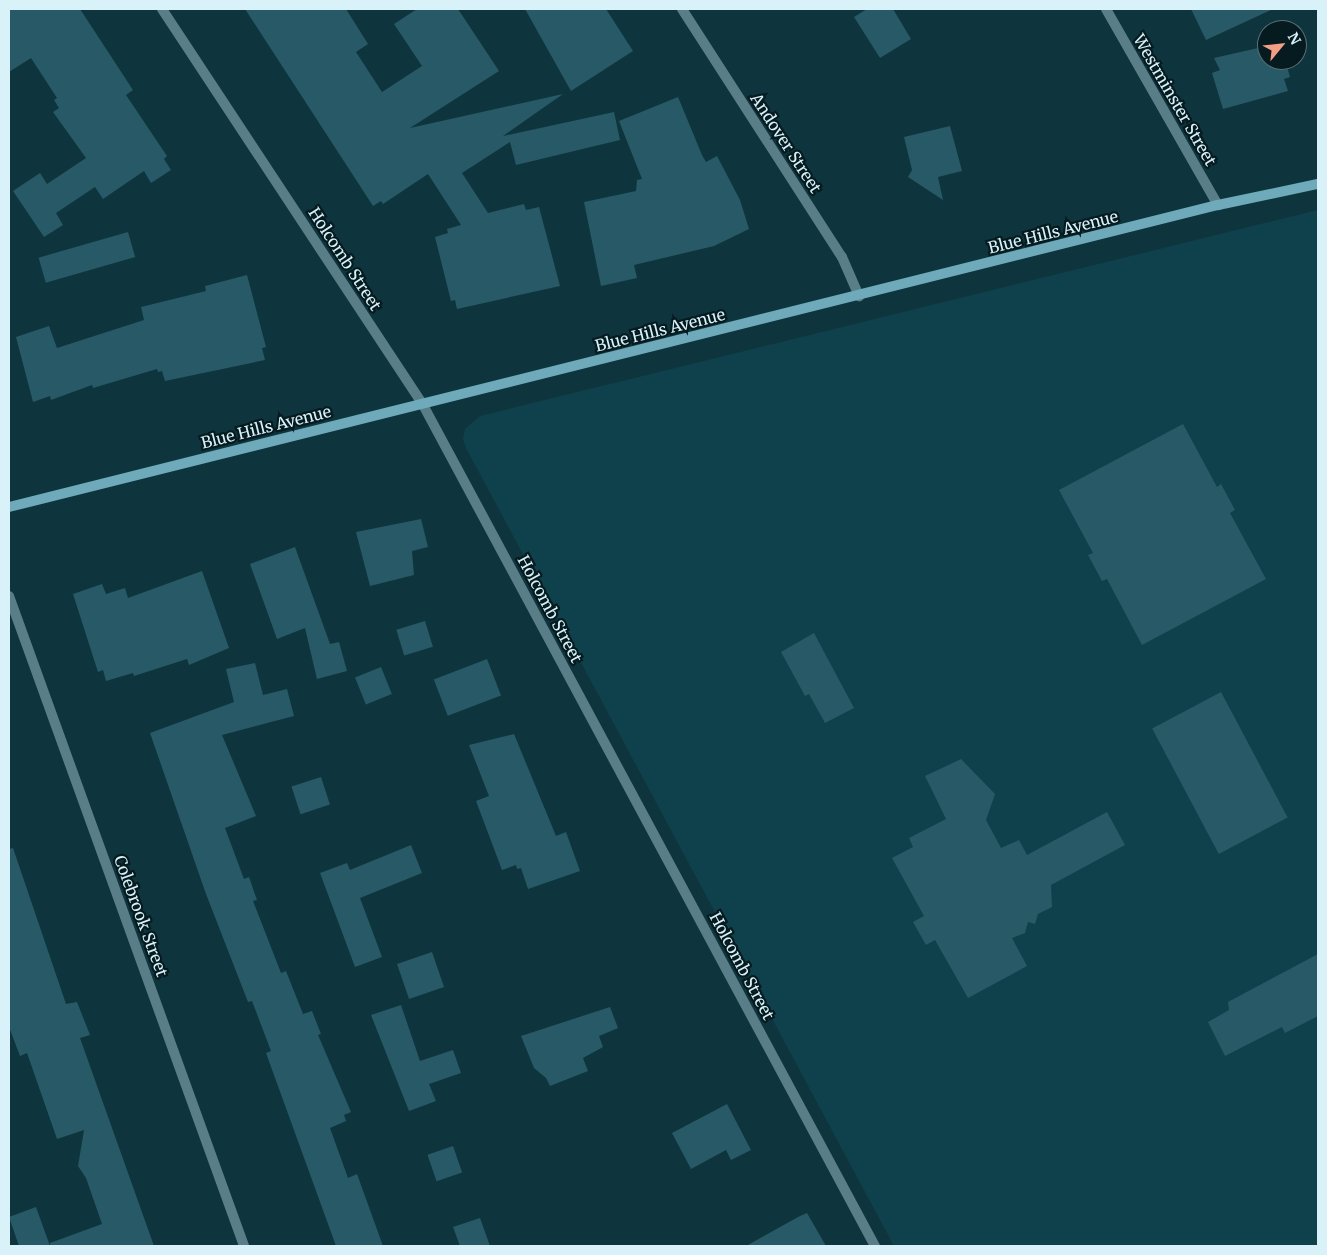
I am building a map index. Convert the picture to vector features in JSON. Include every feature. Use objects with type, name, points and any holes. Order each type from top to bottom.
[{"type":"main road","name":"Blue Hills Avenue","points":[[9,507],[1218,205],[1318,184]]},
{"type":"street","name":"Holcomb Street","points":[[162,9],[422,403],[875,1246]]},
{"type":"street","name":"Andover Street","points":[[682,9],[842,257],[859,296]]},
{"type":"street","name":"Westminster Street","points":[[1106,9],[1218,205]]},
{"type":"street","name":"Colebrook Street","points":[[9,596],[244,1246]]},
{"type":"shaded area","points":[[1318,210],[1318,1246],[894,1246],[466,448],[463,439],[465,429],[480,416]]},
{"type":"building","points":[[9,9],[80,9],[133,90],[126,95],[167,156],[164,159],[171,170],[151,183],[144,171],[103,199],[95,187],[56,213],[63,225],[44,237],[13,191],[40,173],[47,184],[86,158],[53,112],[59,108],[54,100],[57,98],[31,58],[9,72]]},
{"type":"building","points":[[245,9],[346,9],[368,44],[356,52],[382,92],[422,66],[394,24],[417,9],[458,9],[499,71],[410,128],[563,94],[503,136],[614,112],[620,140],[516,165],[510,142],[462,173],[488,213],[524,204],[526,210],[539,207],[560,286],[457,309],[455,300],[451,301],[435,237],[448,233],[447,229],[461,225],[428,174],[383,204],[381,201],[373,206]]},
{"type":"building","points":[[525,9],[606,9],[633,51],[571,91]]},
{"type":"building","points":[[867,9],[893,9],[911,39],[880,58],[854,17]]},
{"type":"building","points":[[1191,9],[1273,9],[1206,40]]},
{"type":"building","points":[[1257,48],[1257,70],[1288,70],[1290,77],[1284,79],[1288,91],[1223,109],[1212,73],[1220,70],[1214,58]]},
{"type":"building","points":[[678,97],[706,162],[717,156],[740,200],[749,229],[714,246],[634,265],[637,278],[601,286],[584,202],[636,191],[637,180],[642,179],[619,121]]},
{"type":"building","points":[[950,126],[962,171],[938,177],[943,200],[908,177],[912,170],[904,137]]},
{"type":"building","points":[[128,232],[135,257],[46,283],[39,258]]},
{"type":"building","points":[[247,275],[266,347],[262,348],[265,360],[165,381],[162,371],[158,372],[157,369],[93,388],[92,385],[51,400],[50,396],[33,402],[16,337],[49,326],[57,348],[144,320],[141,307],[206,291],[205,286]]},
{"type":"building","points":[[1183,424],[1217,487],[1221,484],[1235,510],[1230,513],[1266,579],[1142,645],[1107,579],[1102,581],[1088,555],[1093,553],[1059,490]]},
{"type":"building","points":[[421,519],[428,547],[412,551],[414,575],[370,586],[356,532]]},
{"type":"building","points":[[295,547],[330,644],[339,642],[347,671],[317,679],[305,628],[277,639],[250,564]]},
{"type":"building","points":[[202,571],[229,648],[189,665],[187,659],[134,676],[133,673],[106,681],[103,670],[98,672],[73,594],[102,584],[106,594],[125,588],[128,598]]},
{"type":"building","points":[[425,621],[433,647],[404,656],[396,630]]},
{"type":"building","points":[[814,633],[854,708],[825,723],[809,694],[805,696],[781,652]]},
{"type":"building","points":[[487,659],[501,695],[448,716],[434,679]]},
{"type":"building","points":[[255,663],[263,695],[287,689],[294,716],[222,735],[256,816],[225,828],[244,879],[249,877],[257,900],[253,901],[281,973],[286,971],[303,1014],[312,1011],[321,1034],[318,1035],[351,1112],[344,1115],[346,1121],[330,1128],[348,1178],[357,1174],[383,1246],[336,1246],[266,1053],[271,1051],[252,1001],[248,1002],[206,894],[150,733],[234,702],[226,669]]},
{"type":"building","points":[[381,667],[392,694],[366,704],[355,677]]},
{"type":"building","points":[[1221,692],[1288,817],[1219,854],[1152,729]]},
{"type":"building","points":[[514,734],[556,836],[566,832],[580,871],[528,889],[521,868],[517,869],[516,865],[502,870],[476,801],[489,796],[469,745]]},
{"type":"building","points":[[961,759],[995,794],[986,820],[1001,848],[1019,840],[1027,855],[1107,812],[1125,845],[1051,885],[1052,907],[1038,914],[1035,924],[1028,922],[1025,933],[1012,938],[1027,966],[968,998],[935,940],[926,945],[913,922],[924,916],[892,858],[913,847],[909,838],[946,819],[925,776]]},
{"type":"building","points":[[321,777],[330,805],[300,814],[292,787]]},
{"type":"building","points":[[411,845],[422,873],[360,898],[382,957],[355,967],[320,873],[347,863],[350,870]]},
{"type":"building","points":[[13,848],[66,1004],[77,1002],[90,1035],[80,1038],[154,1246],[50,1246],[50,1243],[102,1224],[86,1178],[78,1166],[84,1130],[57,1139],[27,1053],[20,1056],[9,1027],[9,849]]},
{"type":"building","points":[[432,952],[444,987],[409,999],[397,964]]},
{"type":"building","points":[[1318,954],[1318,1016],[1285,1033],[1282,1027],[1225,1056],[1208,1022],[1229,1010],[1228,1002]]},
{"type":"building","points":[[401,1005],[420,1061],[453,1050],[461,1073],[429,1084],[436,1101],[409,1111],[371,1015]]},
{"type":"building","points":[[610,1007],[618,1028],[599,1036],[603,1047],[583,1058],[588,1071],[550,1086],[546,1078],[534,1068],[521,1036]]},
{"type":"building","points":[[727,1104],[751,1150],[731,1160],[726,1150],[691,1169],[672,1133]]},
{"type":"building","points":[[453,1146],[462,1172],[437,1181],[427,1155]]},
{"type":"building","points":[[36,1207],[50,1246],[19,1246],[9,1217]]},
{"type":"building","points":[[807,1213],[826,1246],[746,1246],[800,1216]]},
{"type":"building","points":[[480,1218],[490,1246],[460,1246],[453,1227]]}]
